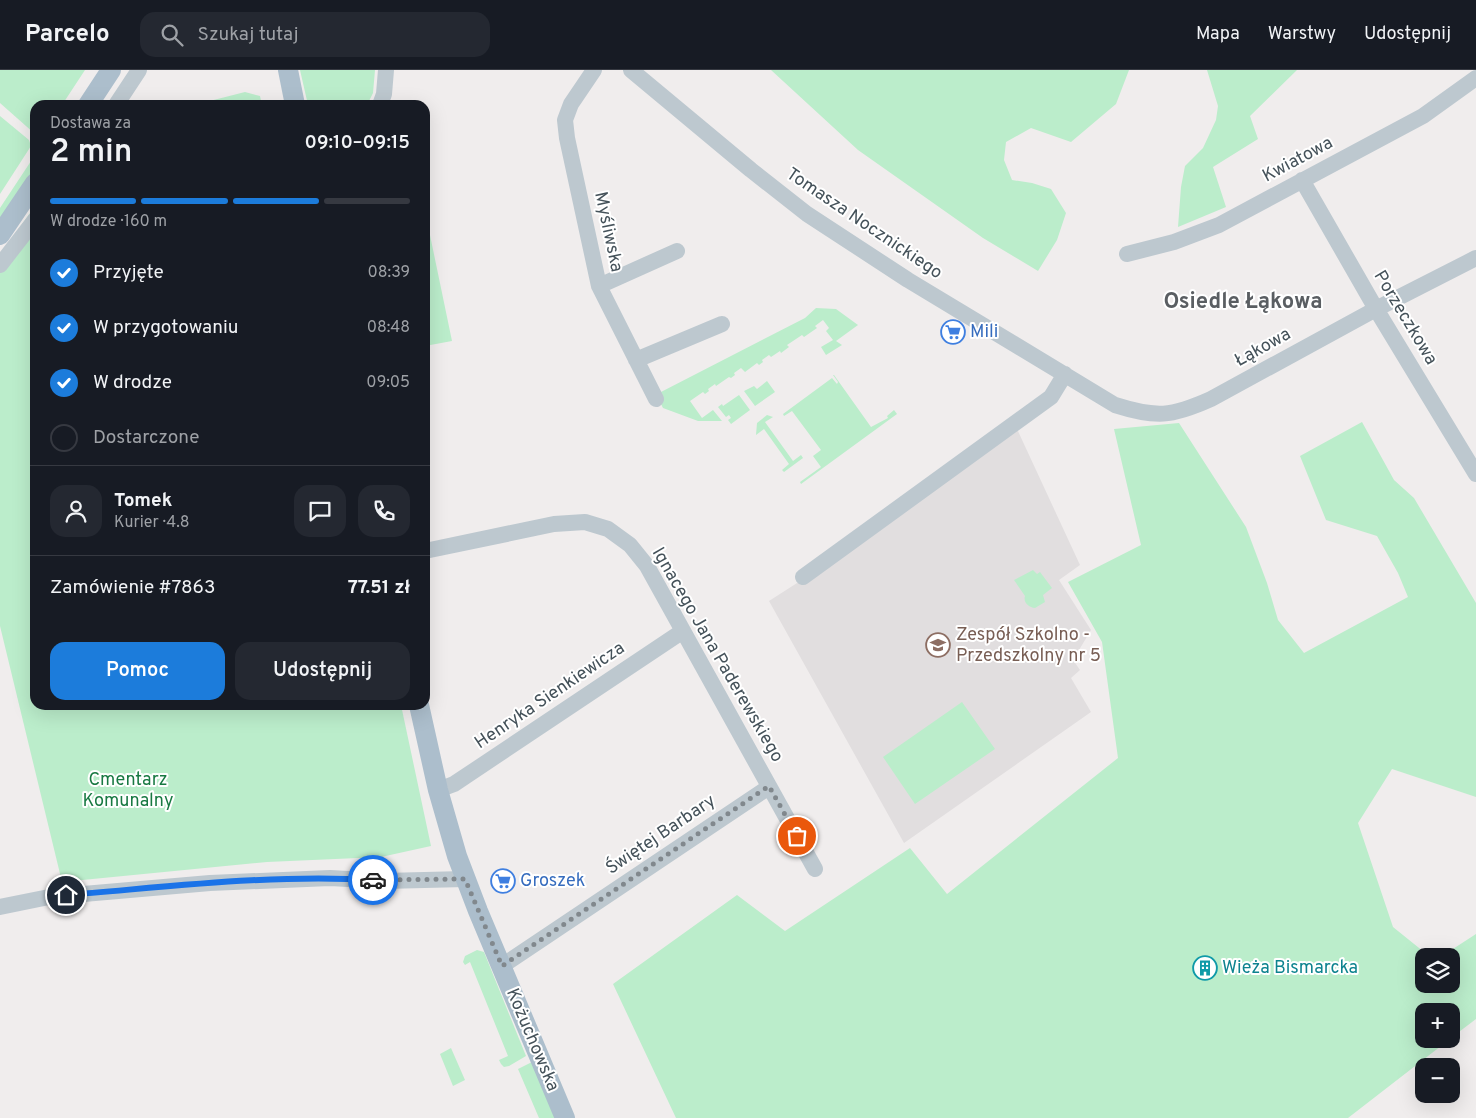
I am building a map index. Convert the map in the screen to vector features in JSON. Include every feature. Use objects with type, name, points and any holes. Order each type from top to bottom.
[{"type":"main road","points":[[91,100],[112,70]]},
{"type":"main road","points":[[288,70],[294,100]]},
{"type":"main road","points":[[0,236],[30,191]]},
{"type":"main road","name":"Kożuchowska","points":[[420,710],[448,828],[465,879],[565,1118]]},
{"type":"street","points":[[119,100],[139,70]]},
{"type":"street","points":[[382,100],[386,70]]},
{"type":"street","name":"Myśliwska","points":[[594,70],[571,104],[565,120],[567,138],[599,286],[656,398]]},
{"type":"street","name":"Tomasza Nocznickiego","points":[[631,70],[807,214],[908,280],[1115,405]]},
{"type":"street","name":"Kwiatowa","points":[[1127,254],[1174,242],[1219,225],[1423,116],[1476,78]]},
{"type":"street","name":"Porzeczkowa","points":[[1302,180],[1376,309],[1476,474]]},
{"type":"street","points":[[0,265],[30,226]]},
{"type":"street","points":[[599,286],[677,251]]},
{"type":"street","name":"Łąkowa","points":[[1115,405],[1141,413],[1164,414],[1187,410],[1476,258]]},
{"type":"street","points":[[636,360],[722,324]]},
{"type":"street","points":[[803,578],[1040,406],[1051,397],[1065,374]]},
{"type":"street","name":"Ignacego Jana Paderewskiego","points":[[430,550],[554,524],[585,522],[608,529],[630,545],[647,566],[815,869]]},
{"type":"street","name":"Henryka Sienkiewicza","points":[[438,790],[454,784],[683,631]]},
{"type":"street","name":"Świętej Barbary","points":[[502,966],[769,786]]},
{"type":"street","points":[[0,907],[49,897],[210,883],[330,878],[384,881],[465,879]]},
{"type":"shaded area","name":"Zespół Szkolno - Przedszkolny nr 5","points":[[1017,429],[1080,565],[1059,580],[1091,630],[1073,660],[1080,670],[1071,678],[1091,712],[904,843],[769,601],[833,560]]},
{"type":"green space","points":[[0,70],[85,70],[65,100],[30,100],[30,130],[0,103]]},
{"type":"green space","points":[[300,70],[375,70],[373,93],[370,100],[307,100]]},
{"type":"green space","points":[[771,70],[1129,70],[1116,104],[1071,142],[1031,128],[1006,142],[1004,160],[1012,180],[1032,183],[1051,189],[1066,213],[1057,240],[1038,271],[983,238],[858,150]]},
{"type":"green space","points":[[1207,70],[1297,70],[1250,116],[1258,139],[1213,167],[1226,207],[1178,227],[1181,187],[1185,166],[1203,148],[1216,120],[1218,106]]},
{"type":"green space","points":[[245,92],[260,96],[261,100],[214,100]]},
{"type":"green space","points":[[0,116],[29,140],[30,148],[0,194]]},
{"type":"green space","points":[[30,163],[30,177],[0,222],[0,208]]},
{"type":"green space","name":"Cmentarz Komunalny","points":[[30,213],[30,710],[402,710],[431,846],[381,857],[267,862],[62,882],[0,626],[0,255]]},
{"type":"green space","points":[[430,235],[452,341],[430,345]]},
{"type":"green space","points":[[816,308],[836,309],[858,325],[836,341],[842,345],[826,355],[821,347],[833,340],[826,331],[829,328],[823,320],[815,326],[817,328],[787,345],[789,347],[781,353],[780,351],[771,357],[769,355],[759,365],[757,363],[745,372],[741,368],[731,378],[729,377],[716,386],[715,384],[705,394],[703,392],[690,401],[702,418],[713,410],[722,421],[698,421],[663,408],[658,398],[659,393],[805,318]]},
{"type":"green space","points":[[833,375],[871,427],[888,418],[887,416],[894,410],[897,414],[801,484],[800,482],[821,467],[813,456],[821,450],[792,411],[784,416],[783,414],[832,378],[837,384],[838,382]]},
{"type":"green space","points":[[767,381],[775,392],[755,406],[744,391],[754,386],[757,389]]},
{"type":"green space","points":[[739,395],[750,410],[731,424],[728,420],[731,418],[729,415],[726,417],[718,407],[722,404],[723,406]]},
{"type":"green space","points":[[767,415],[773,417],[765,422],[793,461],[801,455],[803,458],[784,472],[782,470],[789,464],[764,429],[756,435],[757,423]]},
{"type":"green space","points":[[1362,422],[1394,480],[1414,498],[1476,603],[1476,797],[1392,769],[1358,823],[1393,927],[1419,948],[1415,948],[1415,993],[1460,993],[1460,948],[1454,948],[1476,934],[1476,1019],[1460,1031],[1460,1003],[1415,1003],[1415,1048],[1438,1048],[1425,1058],[1415,1058],[1415,1066],[1348,1118],[676,1118],[613,984],[737,895],[785,931],[910,848],[947,894],[1118,758],[1102,642],[1068,582],[1141,545],[1114,429],[1179,423],[1246,527],[1267,583],[1278,620],[1304,653],[1408,597],[1398,573],[1377,536],[1326,520],[1300,456]]},
{"type":"green space","points":[[1033,570],[1037,574],[1040,572],[1052,588],[1043,595],[1045,602],[1035,608],[1026,603],[1025,596],[1014,580]]},
{"type":"green space","points":[[962,702],[995,749],[915,804],[883,757]]},
{"type":"green space","points":[[477,950],[484,952],[526,1056],[509,1066],[504,1067],[499,1060],[508,1056],[470,962],[465,965],[463,962],[465,956]]},
{"type":"green space","points":[[451,1048],[465,1080],[453,1086],[440,1054]]},
{"type":"green space","points":[[534,1061],[558,1118],[539,1118],[518,1069]]},
{"type":"way so far","points":[[373,880],[465,879],[502,966],[769,786],[797,836]]},
{"type":"place","name":"Mili","points":[[953,332]]},
{"type":"place","name":"Zespół Szkolno - Przedszkolny nr 5","points":[[938,645]]},
{"type":"place","name":"Groszek","points":[[503,881]]},
{"type":"place","name":"Wieża Bismarcka","points":[[1205,968]]},
{"type":"district","name":"Osiedle Łąkowa","points":[[1243,302]]},
{"type":"route","points":[[66,895],[226,882],[330,878],[373,880]]}]
